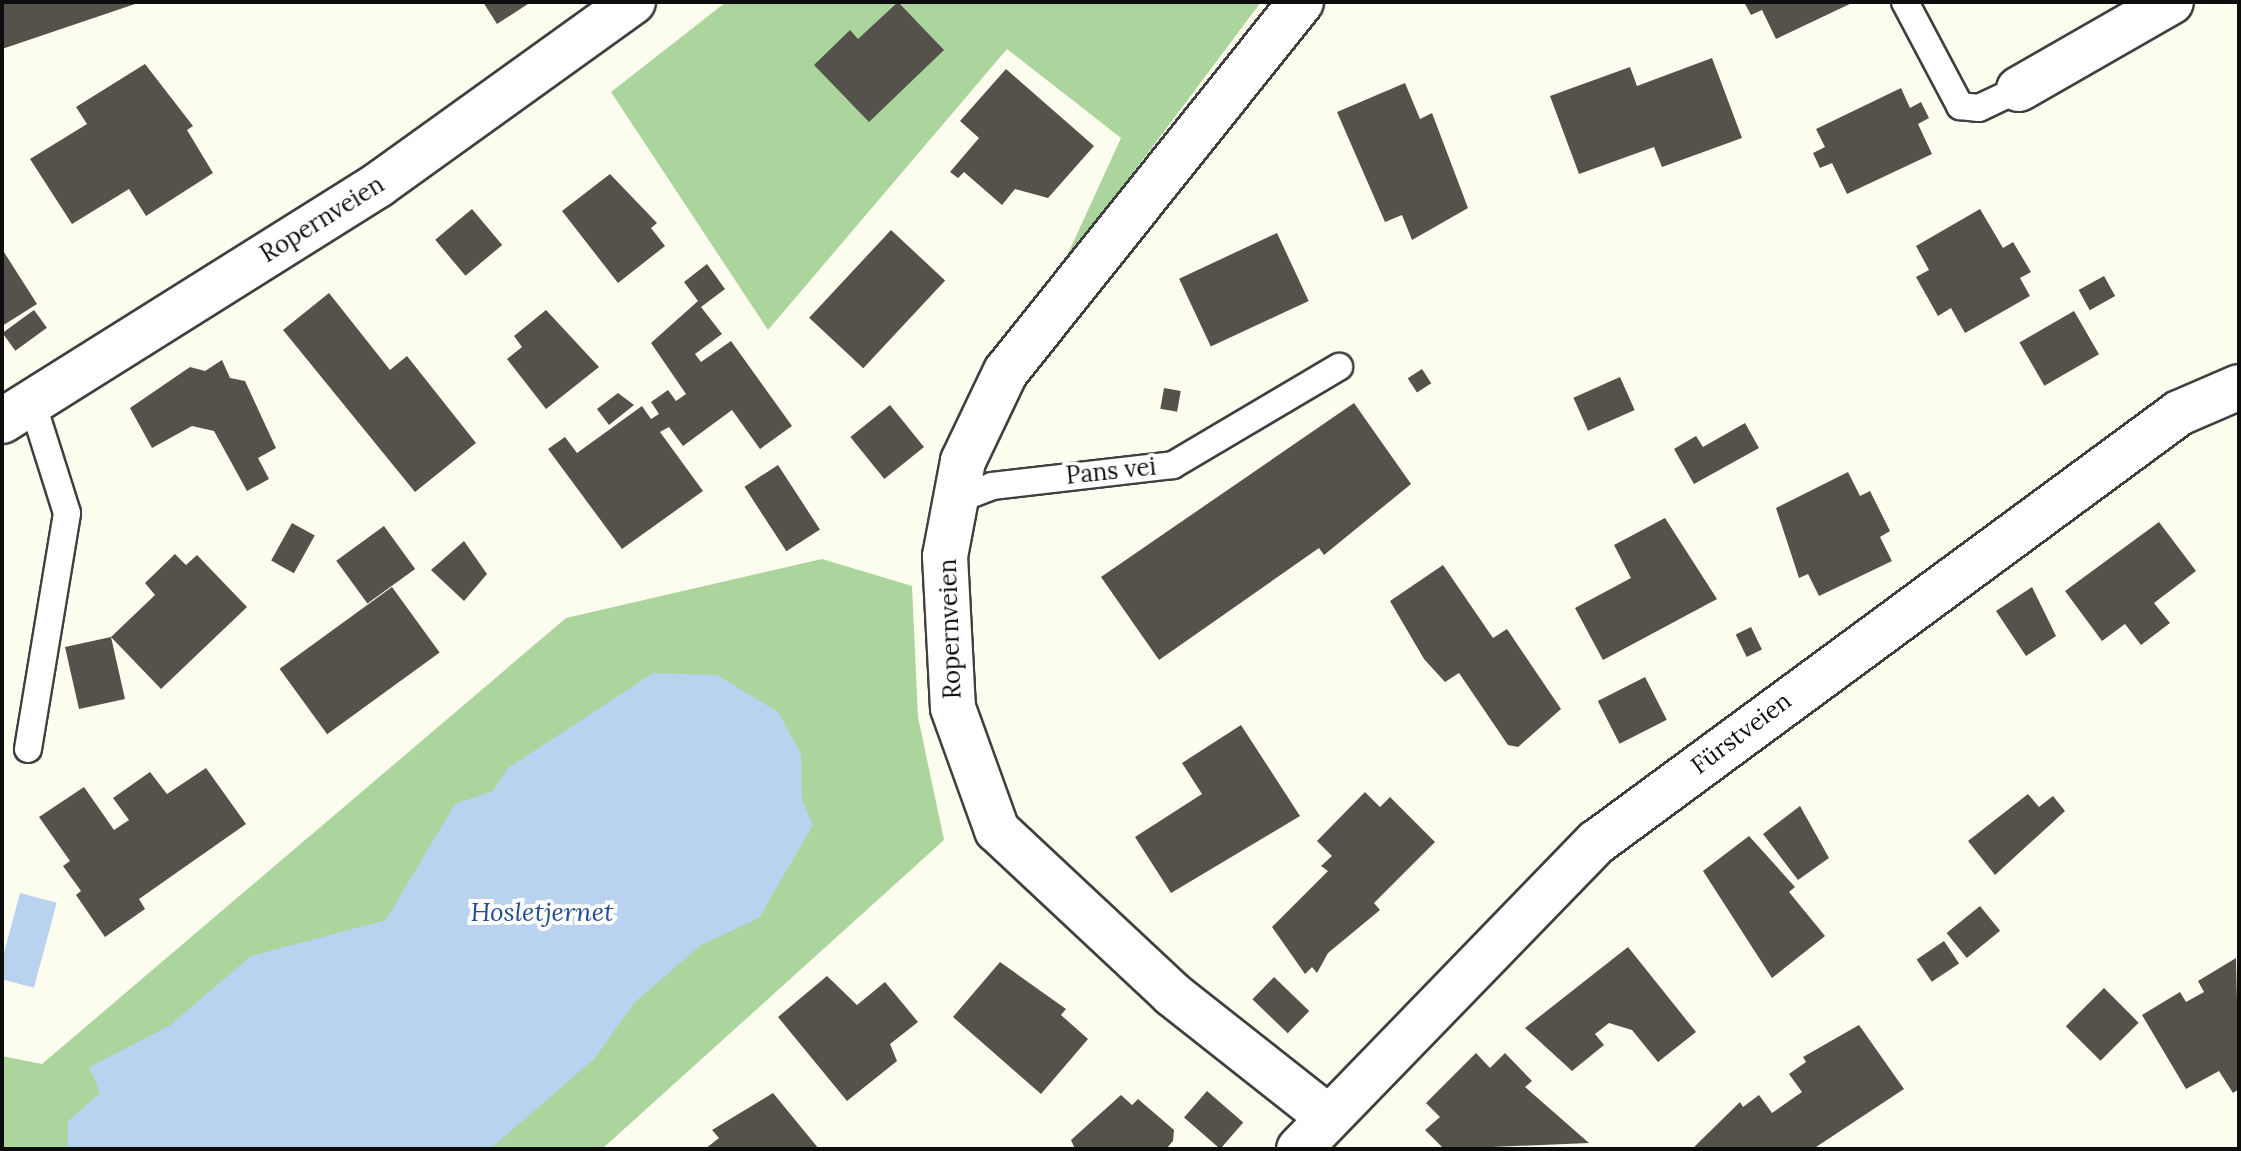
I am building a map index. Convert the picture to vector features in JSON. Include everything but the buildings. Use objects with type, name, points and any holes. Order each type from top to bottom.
[{"type":"street","name":"Ropernveien","points":[[17,411],[378,185],[633,2]]},
{"type":"street","name":"Ropernveien","points":[[1301,2],[1006,371],[982,410],[956,500],[945,556],[953,708],[997,830],[1172,994],[1328,1117]]},
{"type":"street","points":[[2019,89],[2171,2]]},
{"type":"street","name":"Fürstveien","points":[[1299,1149],[1597,842],[2179,413],[2239,387]]},
{"type":"lane","points":[[1905,2],[1960,106],[1979,108],[2019,89]]},
{"type":"lane","name":"Pans vei","points":[[956,500],[992,486],[1173,465],[1339,367]]},
{"type":"lane","points":[[17,411],[67,513],[28,749]]},
{"type":"green space","points":[[726,2],[1261,2],[1061,269],[1121,138],[1007,49],[768,330],[611,92]]},
{"type":"green space","points":[[822,559],[912,586],[918,717],[944,840],[602,1149],[2,1149],[2,1056],[42,1064],[566,618]]},
{"type":"water","name":"Hosletjernet","points":[[653,673],[717,675],[778,712],[801,754],[802,800],[813,825],[759,918],[701,945],[634,1003],[595,1058],[490,1149],[68,1149],[68,1121],[100,1093],[89,1067],[169,1026],[251,956],[386,920],[455,804],[493,791],[508,768]]},
{"type":"water","points":[[20,893],[57,903],[34,988],[2,979],[2,960]]}]
